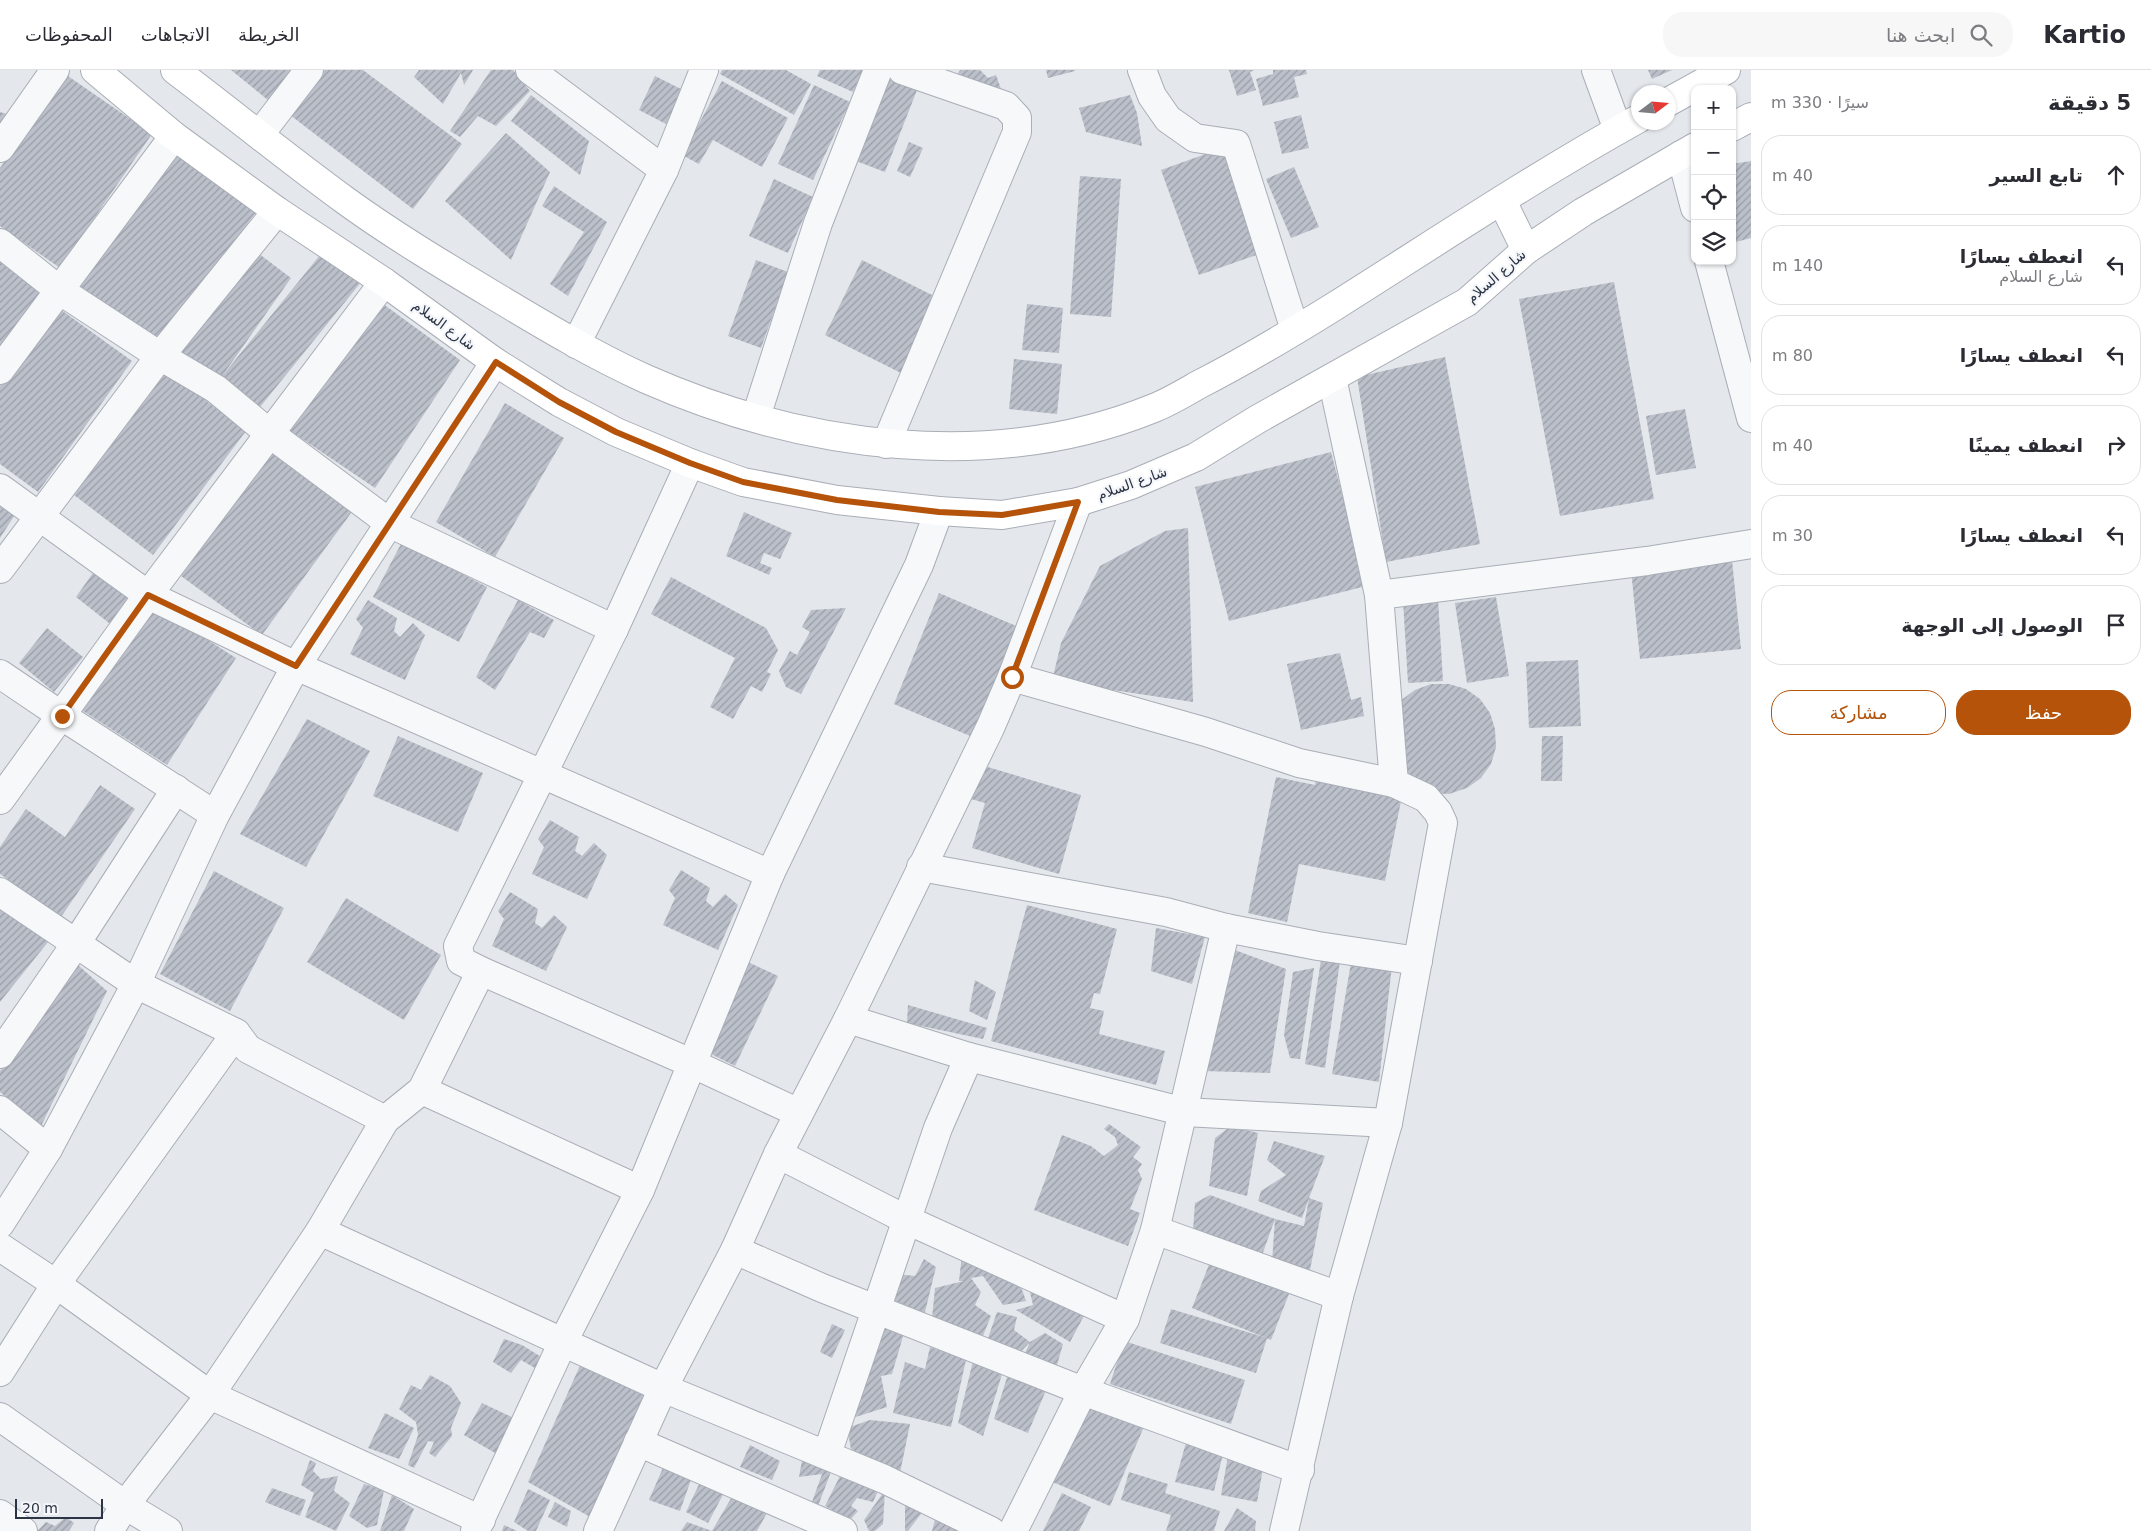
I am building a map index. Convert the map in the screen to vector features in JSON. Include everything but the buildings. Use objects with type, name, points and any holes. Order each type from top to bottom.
[{"type":"street","points":[[0,148],[55,70]]},
{"type":"street","name":"شارع السلام","points":[[95,70],[174,136],[277,211],[384,282],[496,362],[559,402],[616,432],[690,463],[743,482],[837,500],[939,512],[1002,515],[1078,502],[1131,485],[1196,457],[1467,302],[1526,250],[1583,212],[1688,151]]},
{"type":"street","points":[[175,70],[346,201],[406,242],[576,344],[644,378],[699,400],[821,434],[886,444],[952,446],[1009,443],[1084,431],[1156,408],[1222,373],[1628,125],[1596,70]]},
{"type":"street","points":[[260,134],[309,70]]},
{"type":"street","points":[[530,70],[664,170]]},
{"type":"street","points":[[576,344],[664,170],[704,70]]},
{"type":"street","points":[[756,417],[818,223],[878,70]]},
{"type":"street","points":[[886,444],[1017,132],[1017,118],[1006,106],[902,70]]},
{"type":"street","points":[[1142,70],[1152,96],[1168,119],[1195,138],[1236,144],[1295,330]]},
{"type":"street","points":[[1676,98],[1726,70]]},
{"type":"street","points":[[1736,125],[1751,117]]},
{"type":"street","points":[[0,370],[174,136]]},
{"type":"street","points":[[1688,151],[1691,175]]},
{"type":"street","points":[[1502,201],[1526,250]]},
{"type":"street","points":[[0,569],[160,356],[277,211]]},
{"type":"street","points":[[0,243],[59,290],[160,356],[216,389],[269,433],[391,524],[614,629]]},
{"type":"street","points":[[1710,265],[1751,418]]},
{"type":"street","points":[[0,800],[148,595],[384,282]]},
{"type":"street","points":[[0,1224],[48,1149],[136,984],[215,815],[296,666],[496,362]]},
{"type":"street","points":[[1332,378],[1379,596],[1394,783]]},
{"type":"street","points":[[690,463],[614,629],[458,946],[462,961],[482,971],[691,1063],[798,1113]]},
{"type":"street","points":[[0,488],[148,595],[296,666],[770,874]]},
{"type":"street","points":[[598,1531],[663,1388],[735,1250],[798,1113],[848,1020],[990,728],[1012,677],[1078,502]]},
{"type":"street","points":[[0,1247],[56,1284],[210,1394],[478,1526],[563,1342],[640,1190],[770,874],[919,565],[939,512]]},
{"type":"street","points":[[1379,596],[1751,544]]},
{"type":"street","points":[[0,674],[215,815]]},
{"type":"street","points":[[1012,677],[1206,732],[1299,763],[1394,783],[1426,798],[1438,812],[1443,823],[1388,1123],[1339,1296],[1300,1470],[1284,1531]]},
{"type":"street","points":[[0,1054],[75,945],[176,789]]},
{"type":"street","points":[[921,867],[1166,912],[1226,928],[1318,946],[1418,961]]},
{"type":"street","points":[[0,892],[75,945],[136,984],[236,1033],[248,1049],[384,1120]]},
{"type":"street","points":[[1013,1531],[1083,1391],[1125,1319],[1155,1230],[1185,1112],[1226,928]]},
{"type":"street","points":[[109,1531],[125,1505],[210,1394],[320,1231],[384,1120],[422,1090],[482,971]]},
{"type":"street","points":[[848,1020],[969,1057],[1185,1112],[1388,1123]]},
{"type":"street","points":[[0,1372],[56,1284],[236,1033]]},
{"type":"street","points":[[827,1454],[938,1128],[969,1057]]},
{"type":"street","points":[[422,1090],[640,1190]]},
{"type":"street","points":[[0,1110],[48,1149]]},
{"type":"street","points":[[778,1154],[907,1220],[1125,1319]]},
{"type":"street","points":[[1155,1230],[1339,1296]]},
{"type":"street","points":[[320,1231],[663,1388],[884,1479],[991,1531]]},
{"type":"street","points":[[735,1250],[822,1288],[877,1308],[1083,1391],[1300,1470]]},
{"type":"street","points":[[0,1418],[125,1505],[168,1531]]},
{"type":"street","points":[[638,1442],[843,1531]]},
{"type":"street","points":[[0,1514],[24,1531]]},
{"type":"route","points":[[62,716],[148,595],[296,666],[496,362],[559,402],[616,432],[690,463],[743,482],[837,500],[939,512],[1002,515],[1078,502],[1012,677]]}]
